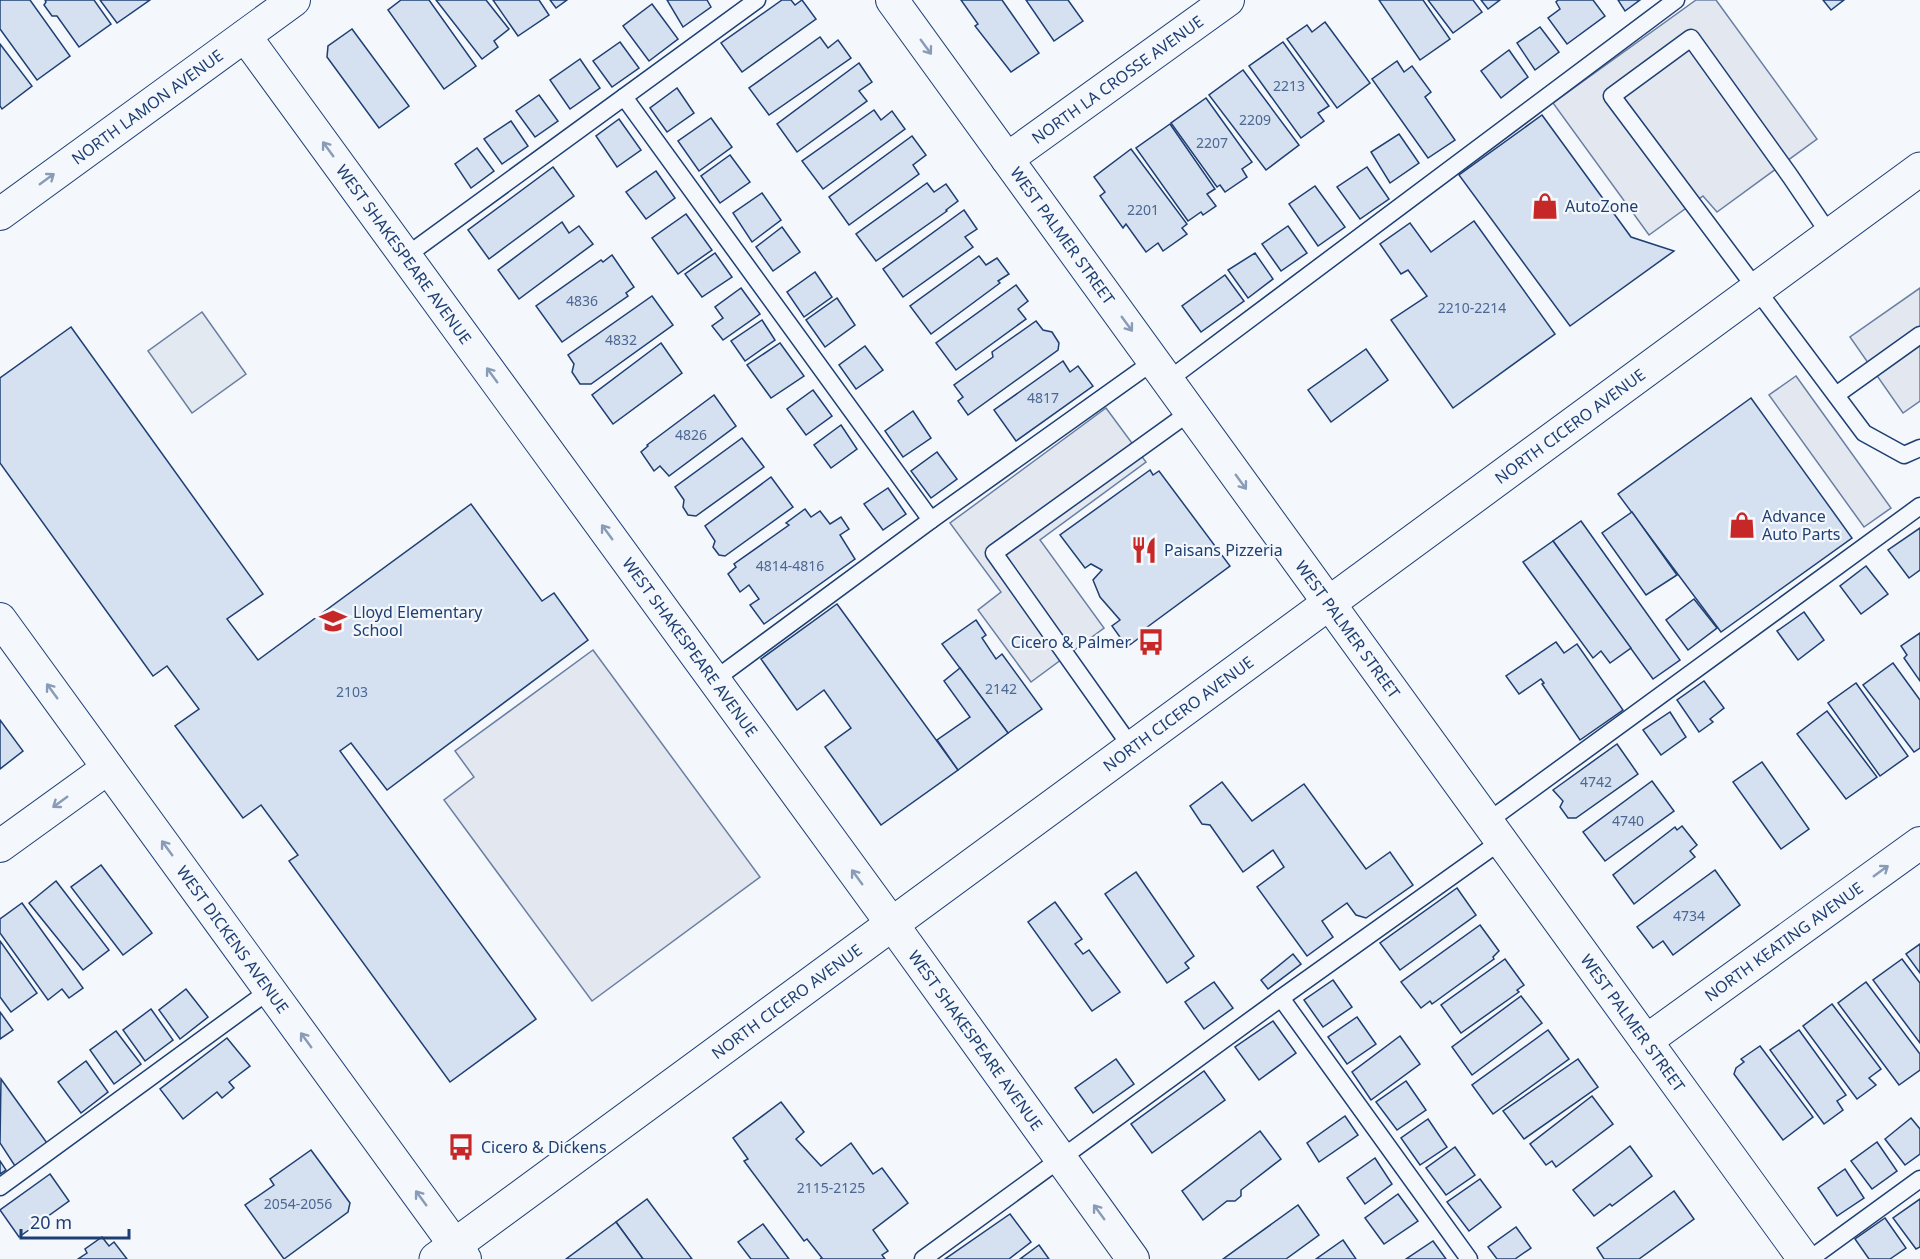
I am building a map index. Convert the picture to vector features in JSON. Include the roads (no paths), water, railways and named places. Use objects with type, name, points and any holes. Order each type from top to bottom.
[{"type":"main road","name":"NORTH CICERO AVENUE","points":[[452,1254],[892,924],[1920,169]]},
{"type":"street","name":"NORTH LAMON AVENUE","points":[[0,214],[294,0]]},
{"type":"street","name":"WEST PALMER STREET","points":[[892,0],[1804,1259]]},
{"type":"street","name":"NORTH LA CROSSE AVENUE","points":[[1007,159],[1228,0]]},
{"type":"street","name":"WEST SHAKESPEARE AVENUE","points":[[245,36],[892,924],[1133,1259]]},
{"type":"street","name":"WEST DICKENS AVENUE","points":[[0,619],[270,990],[452,1254]]},
{"type":"street","points":[[0,846],[108,768]]},
{"type":"street","name":"NORTH KEATING AVENUE","points":[[1646,1041],[1920,843]]},
{"type":"lane","points":[[406,256],[757,0]]},
{"type":"lane","points":[[714,680],[931,520],[1160,371],[1676,0]]},
{"type":"lane","points":[[1830,235],[1691,38],[1612,96],[1758,288],[1864,433],[1904,455],[1920,448]]},
{"type":"lane","points":[[624,97],[931,520]]},
{"type":"lane","points":[[1836,395],[1920,335]]},
{"type":"lane","points":[[1132,748],[994,553],[1190,412]]},
{"type":"lane","points":[[923,1259],[1281,998],[1494,831],[1920,506]]},
{"type":"lane","points":[[0,1187],[270,990]]},
{"type":"lane","points":[[1281,998],[1468,1259]]},
{"type":"lane","points":[[1810,1259],[1920,1179]]},
{"type":"place","name":"AutoZone","points":[[1545,206]]},
{"type":"place","name":"Advance Auto Parts","points":[[1742,525]]},
{"type":"place","name":"Paisans Pizzeria","points":[[1144,550]]},
{"type":"place","name":"Lloyd Elementary School","points":[[333,621]]},
{"type":"place","name":"Cicero & Palmer","points":[[1151,642]]},
{"type":"place","name":"Cicero & Dickens","points":[[461,1147]]}]
